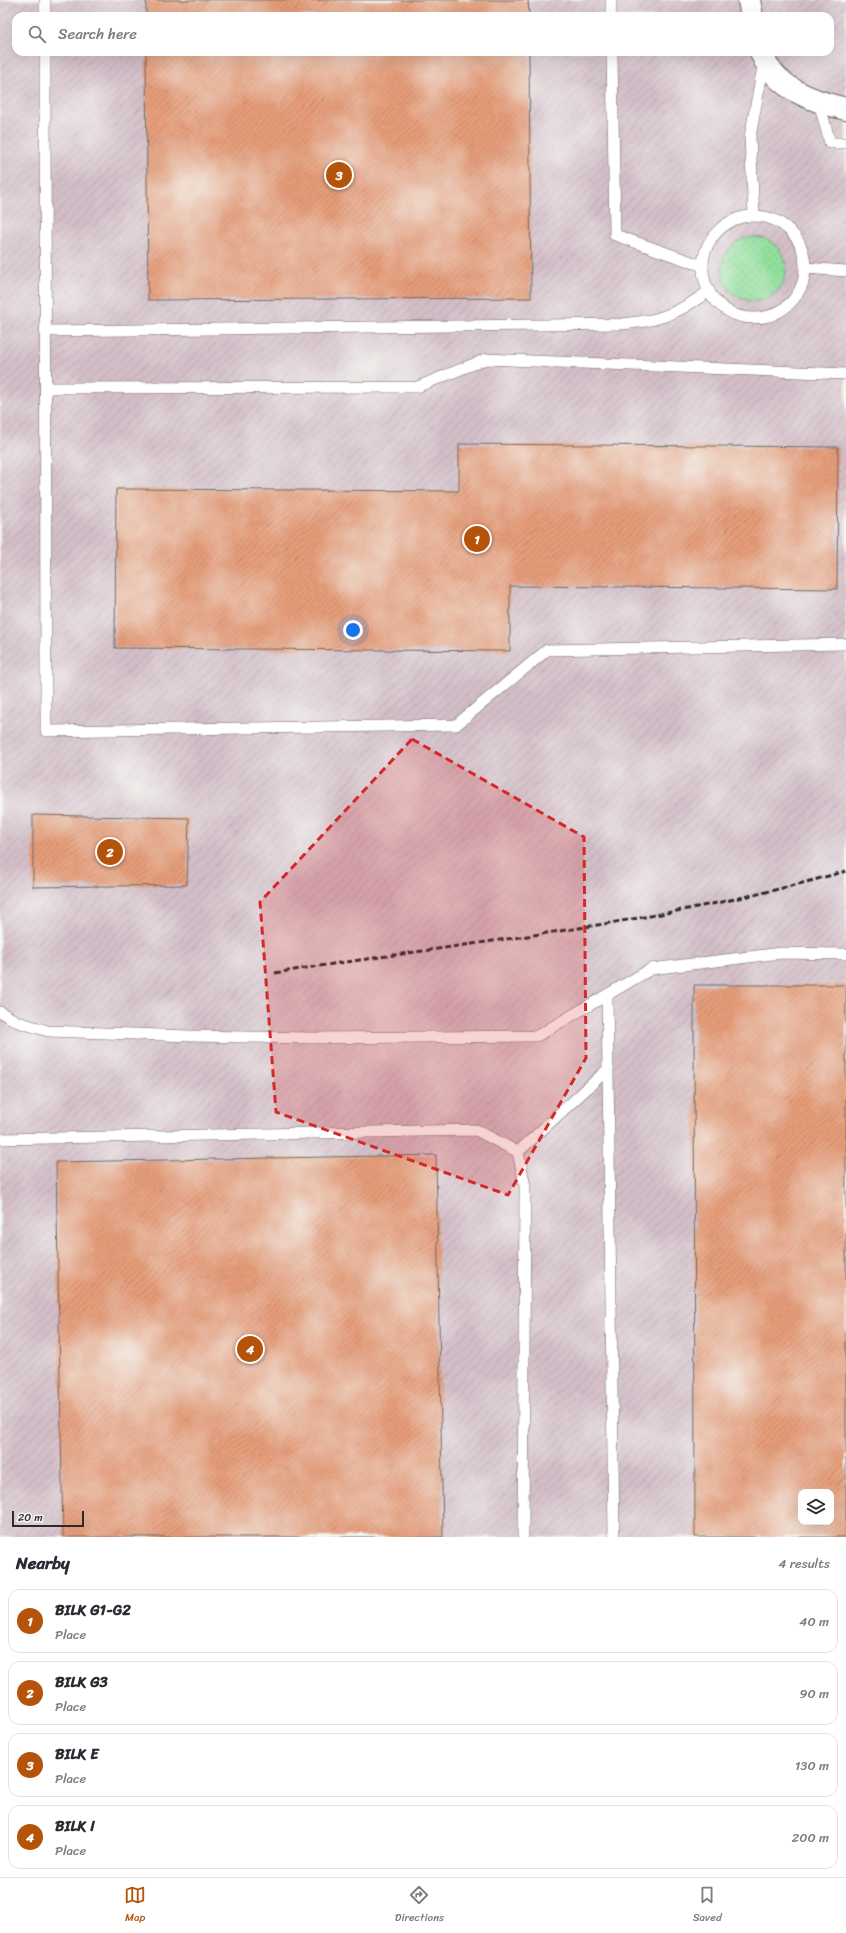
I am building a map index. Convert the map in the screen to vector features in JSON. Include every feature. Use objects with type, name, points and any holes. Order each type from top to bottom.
[{"type":"street","points":[[749,0],[751,12]]},
{"type":"street","points":[[763,56],[780,81],[797,92],[819,102],[846,109]]},
{"type":"lane","points":[[45,0],[45,12]]},
{"type":"lane","points":[[611,0],[611,12]]},
{"type":"lane","points":[[45,56],[46,731],[456,725],[548,650],[846,644]]},
{"type":"lane","points":[[612,56],[615,235],[703,266]]},
{"type":"lane","points":[[754,216],[750,137],[763,56]]},
{"type":"lane","points":[[819,102],[830,143],[846,143]]},
{"type":"lane","points":[[754,216],[773,220],[790,231],[796,237],[803,252],[805,268],[802,284],[795,298],[783,310],[768,317],[751,318],[734,314],[720,305],[709,291],[703,266],[704,257],[710,241],[721,228],[736,219],[754,216]]},
{"type":"lane","points":[[805,268],[846,271]]},
{"type":"lane","points":[[46,330],[623,324],[654,320],[671,314],[684,308],[709,291]]},
{"type":"lane","points":[[46,388],[417,386],[486,359],[846,374]]},
{"type":"lane","points":[[0,1012],[18,1022],[48,1031],[190,1036],[313,1038],[537,1036],[651,969],[781,953],[846,954]]},
{"type":"lane","points":[[607,995],[614,1537]]},
{"type":"lane","points":[[518,1152],[608,1069]]},
{"type":"lane","points":[[0,1139],[476,1130],[518,1152]]},
{"type":"lane","points":[[518,1152],[524,1186],[523,1537]]},
{"type":"highlighted area","points":[[412,739],[584,837],[586,1058],[508,1195],[276,1112],[260,902]]},
{"type":"shaded area","points":[[0,0],[846,0],[846,1537],[0,1537]]},
{"type":"green space","points":[[754,237],[766,239],[777,246],[784,257],[786,269],[784,281],[777,292],[766,299],[754,301],[742,299],[731,292],[724,281],[722,269],[724,257],[731,246],[742,239]]},
{"type":"building","points":[[146,0],[528,0],[529,12],[146,12]]},
{"type":"building","points":[[146,56],[529,56],[531,298],[148,300]]},
{"type":"building","points":[[459,444],[838,447],[837,589],[510,586],[510,651],[115,648],[116,489],[459,491]]},
{"type":"building","points":[[33,815],[189,818],[187,885],[33,887]]},
{"type":"building","points":[[694,985],[846,985],[846,1537],[695,1537]]},
{"type":"building","points":[[436,1155],[443,1537],[63,1537],[56,1162]]},
{"type":"railway","points":[[275,973],[634,919],[776,890],[846,871]]},
{"type":"place","name":"BILK E","points":[[339,175]]},
{"type":"place","name":"BILK G1-G2","points":[[477,539]]},
{"type":"place","name":"BILK G3","points":[[110,852]]},
{"type":"place","name":"BILK I","points":[[250,1349]]}]
